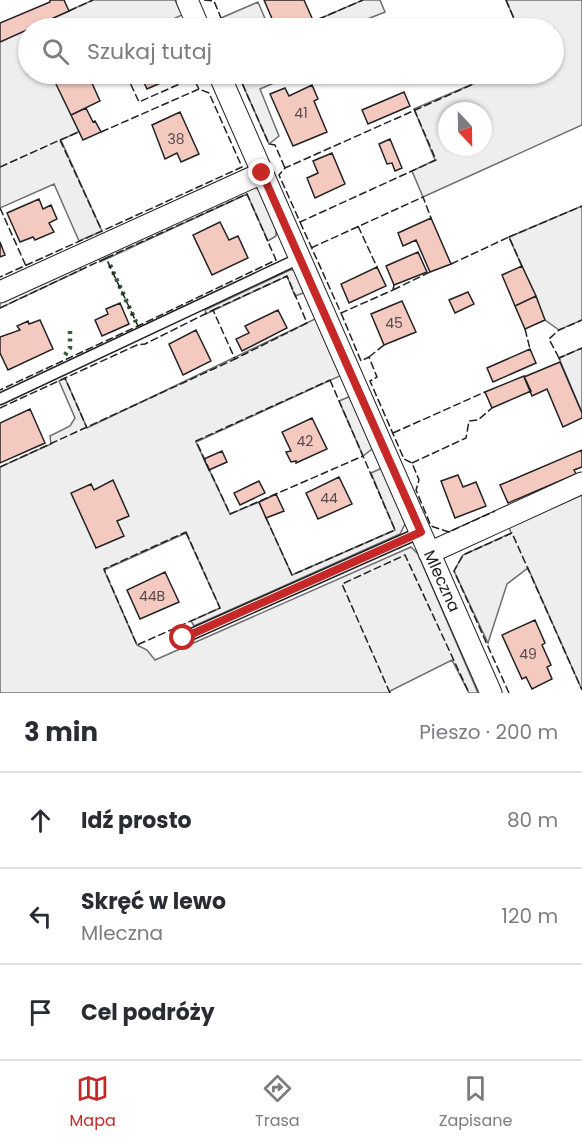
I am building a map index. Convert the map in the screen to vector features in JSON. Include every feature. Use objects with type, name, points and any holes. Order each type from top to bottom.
[{"type":"street","points":[[187,0],[195,18]]},
{"type":"street","name":"Mleczna","points":[[223,84],[491,693]]},
{"type":"street","points":[[0,292],[262,173]]},
{"type":"street","points":[[429,553],[582,483]]},
{"type":"lane","points":[[0,399],[300,258]]},
{"type":"lane","points":[[183,638],[421,532]]},
{"type":"shaded area","points":[[93,0],[175,0],[182,15],[176,18],[52,18]]},
{"type":"shaded area","points":[[363,0],[380,0],[385,12],[370,18],[321,18]]},
{"type":"shaded area","points":[[506,0],[582,0],[582,125],[423,197],[412,171],[435,160],[414,109],[473,84],[564,84],[564,18],[514,18]]},
{"type":"shaded area","points":[[258,2],[265,18],[221,18]]},
{"type":"shaded area","points":[[18,34],[18,84],[61,84],[82,130],[61,140],[102,231],[79,241],[54,184],[0,208],[0,42]]},
{"type":"shaded area","points":[[242,84],[272,84],[260,89],[279,136],[269,144]]},
{"type":"shaded area","points":[[250,187],[256,187],[260,191],[276,230],[276,236],[268,241],[247,194],[100,262],[98,257]]},
{"type":"shaded area","points":[[582,206],[582,320],[559,330],[545,320],[509,237]]},
{"type":"shaded area","points":[[78,264],[81,270],[0,308],[0,300]]},
{"type":"shaded area","points":[[294,270],[306,292],[295,296],[287,276],[206,314],[205,310]]},
{"type":"shaded area","points":[[317,318],[342,375],[196,442],[230,514],[259,502],[292,575],[395,530],[371,473],[382,468],[404,517],[405,524],[400,534],[194,626],[191,621],[220,608],[186,533],[104,570],[137,645],[147,650],[155,660],[411,547],[418,554],[478,693],[469,693],[452,660],[390,693],[0,693],[0,467],[51,444],[50,436],[70,426],[75,418],[59,381],[65,378],[87,428]]},
{"type":"shaded area","points":[[582,348],[582,413],[559,358]]},
{"type":"shaded area","points":[[351,396],[373,445],[372,449],[363,456],[339,401]]},
{"type":"shaded area","points":[[582,493],[582,690],[528,568],[507,584],[488,643],[454,571],[463,555],[511,533],[509,527]]},
{"type":"building","points":[[50,0],[64,0],[69,11],[53,18],[18,18],[18,34],[0,42],[0,23],[50,2]]},
{"type":"building","points":[[264,0],[304,0],[312,18],[272,18]]},
{"type":"building","points":[[56,84],[92,84],[100,101],[71,115]]},
{"type":"building","points":[[145,84],[158,84],[147,89]]},
{"type":"building","points":[[312,85],[318,99],[314,101],[327,132],[293,146],[270,94],[285,88],[289,96]]},
{"type":"building","points":[[404,92],[410,106],[368,124],[362,110]]},
{"type":"building","points":[[86,108],[101,132],[83,140],[71,115]]},
{"type":"building","points":[[180,112],[199,154],[181,162],[177,153],[165,159],[152,125]]},
{"type":"building","points":[[390,139],[402,168],[395,171],[392,163],[387,164],[379,144]]},
{"type":"building","points":[[332,153],[345,184],[315,198],[307,178],[318,173],[313,161]]},
{"type":"building","points":[[39,199],[43,209],[51,205],[57,219],[49,223],[54,232],[35,240],[33,237],[20,242],[7,213]]},
{"type":"building","points":[[431,218],[451,264],[430,272],[416,240],[403,246],[398,233]]},
{"type":"building","points":[[220,222],[229,240],[238,236],[248,258],[212,275],[193,235]]},
{"type":"building","points":[[0,242],[5,255],[0,257]]},
{"type":"building","points":[[418,252],[427,272],[394,285],[386,266]]},
{"type":"building","points":[[522,266],[536,296],[515,306],[502,275]]},
{"type":"building","points":[[377,267],[386,286],[349,303],[341,284]]},
{"type":"building","points":[[468,292],[474,304],[455,313],[449,300]]},
{"type":"building","points":[[536,296],[545,320],[525,329],[515,306]]},
{"type":"building","points":[[402,301],[416,332],[384,345],[371,314]]},
{"type":"building","points":[[120,303],[129,324],[102,336],[95,320],[108,314],[106,309]]},
{"type":"building","points":[[278,310],[287,328],[242,351],[236,339],[249,333],[245,326]]},
{"type":"building","points":[[40,320],[53,349],[8,370],[0,353],[0,337],[20,330],[17,326],[28,321],[29,324]]},
{"type":"building","points":[[196,330],[211,361],[183,375],[169,344]]},
{"type":"building","points":[[530,349],[536,363],[493,382],[487,368]]},
{"type":"building","points":[[560,362],[582,413],[582,418],[563,427],[547,389],[532,396],[524,377]]},
{"type":"building","points":[[524,376],[531,391],[492,408],[485,392]]},
{"type":"building","points":[[30,409],[45,443],[0,463],[0,423]]},
{"type":"building","points":[[312,418],[327,449],[296,463],[296,461],[291,462],[286,452],[291,451],[282,432]]},
{"type":"building","points":[[582,450],[582,467],[574,470],[576,474],[508,503],[500,485]]},
{"type":"building","points":[[222,451],[227,462],[209,470],[204,459]]},
{"type":"building","points":[[458,475],[463,487],[476,482],[486,506],[455,518],[441,481]]},
{"type":"building","points":[[339,477],[352,504],[318,519],[306,493]]},
{"type":"building","points":[[113,480],[129,516],[117,521],[124,536],[96,548],[71,493],[91,484],[94,490]]},
{"type":"building","points":[[259,481],[265,493],[240,505],[234,493]]},
{"type":"building","points":[[276,494],[284,511],[266,518],[259,502]]},
{"type":"building","points":[[165,572],[179,602],[140,619],[127,590]]},
{"type":"building","points":[[535,620],[545,643],[542,645],[551,665],[547,667],[552,679],[532,689],[526,677],[522,679],[502,635]]},
{"type":"hedge","points":[[110,265],[136,322]]},
{"type":"hedge","points":[[65,355],[70,348],[70,327]]},
{"type":"fence","points":[[69,11],[93,0]]},
{"type":"fence","points":[[204,0],[214,1],[221,18]]},
{"type":"fence","points":[[321,18],[363,0]]},
{"type":"fence","points":[[506,0],[514,18]]},
{"type":"fence","points":[[131,84],[139,102],[180,84]]},
{"type":"fence","points":[[196,84],[199,89]]},
{"type":"fence","points":[[242,84],[269,144],[275,145],[285,168]]},
{"type":"fence","points":[[415,110],[474,84]]},
{"type":"fence","points":[[101,132],[199,89],[209,93],[242,167],[102,231]]},
{"type":"fence","points":[[415,110],[436,160],[300,222],[279,175],[285,168],[415,110]]},
{"type":"fence","points":[[60,140],[79,132]]},
{"type":"fence","points":[[0,167],[60,140],[102,231],[0,277]]},
{"type":"fence","points":[[106,258],[247,194],[276,260],[138,326]]},
{"type":"fence","points":[[311,248],[423,197],[431,218]]},
{"type":"fence","points":[[509,237],[582,206]]},
{"type":"fence","points":[[0,208],[26,266]]},
{"type":"fence","points":[[300,222],[341,313],[393,290],[394,285]]},
{"type":"fence","points":[[358,226],[377,267]]},
{"type":"fence","points":[[451,264],[509,237],[522,266]]},
{"type":"fence","points":[[0,308],[106,258],[138,326],[0,390]]},
{"type":"fence","points":[[393,290],[430,272]]},
{"type":"fence","points":[[213,310],[287,276],[307,323],[235,359]]},
{"type":"fence","points":[[0,467],[235,359],[213,310],[145,344],[137,345],[65,378]]},
{"type":"fence","points":[[341,313],[361,361],[369,357],[377,377],[370,381],[404,459],[412,463],[419,480],[416,490],[431,526],[449,532],[495,511]]},
{"type":"fence","points":[[559,358],[549,339],[559,330],[582,320]]},
{"type":"fence","points":[[525,329],[530,349]]},
{"type":"fence","points":[[369,357],[384,345]]},
{"type":"fence","points":[[560,360],[559,358],[582,348]]},
{"type":"fence","points":[[0,408],[65,378],[87,428]]},
{"type":"fence","points":[[330,380],[363,456],[230,514],[196,441],[330,380]]},
{"type":"fence","points":[[393,433],[485,392]]},
{"type":"fence","points":[[412,463],[466,438],[469,421],[478,420],[492,408]]},
{"type":"fence","points":[[266,518],[292,575],[395,530],[363,456]]},
{"type":"fence","points":[[186,532],[220,608],[137,645],[104,569],[186,532]]},
{"type":"fence","points":[[509,693],[454,571],[463,555],[512,533],[582,690]]},
{"type":"fence","points":[[390,693],[342,584],[405,555],[469,693]]},
{"type":"route","points":[[183,638],[421,532],[262,173]]}]
